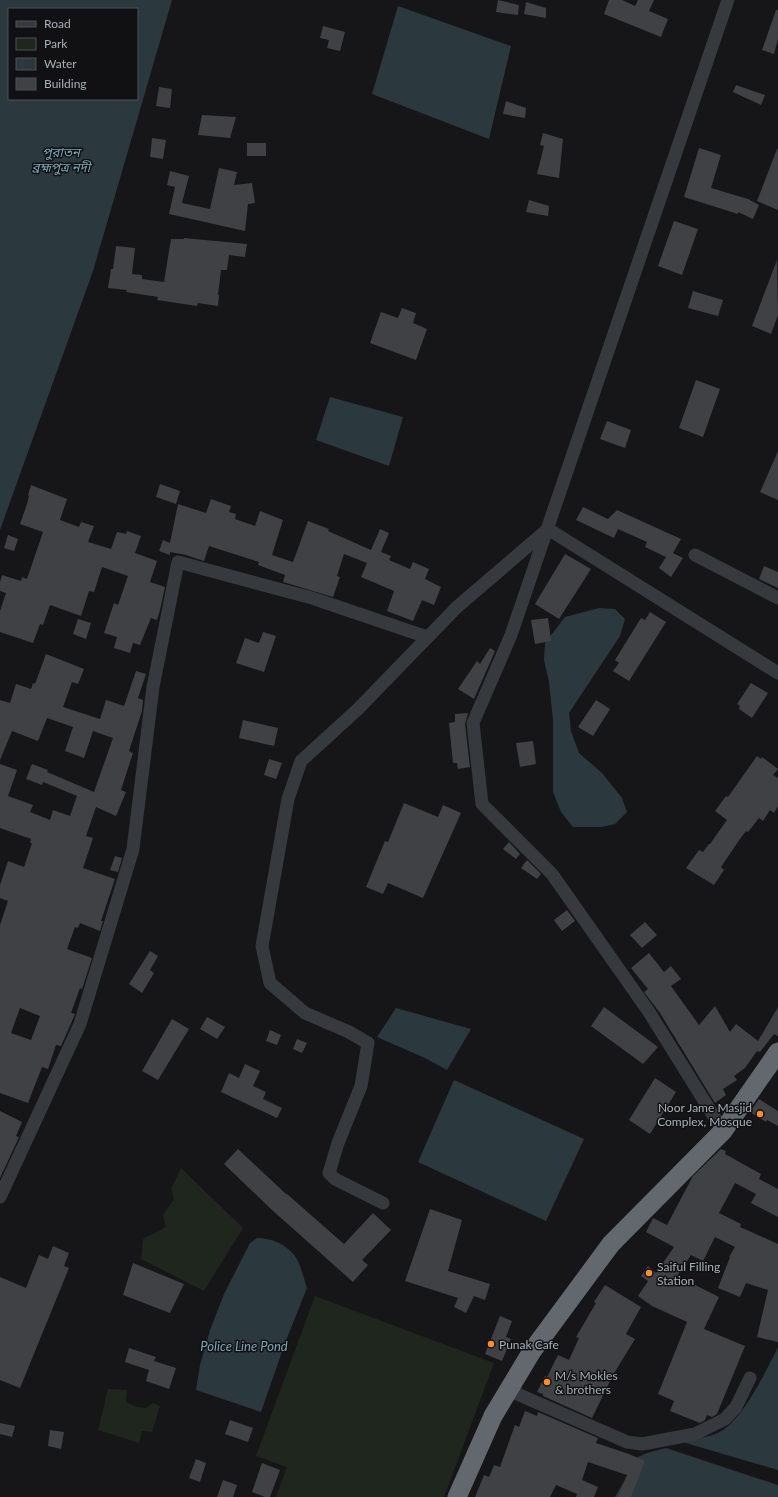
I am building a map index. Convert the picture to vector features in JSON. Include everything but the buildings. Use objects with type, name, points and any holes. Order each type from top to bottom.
[{"type":"highway","points":[[457,1497],[493,1416],[532,1351],[611,1244],[723,1131],[778,1052]]},
{"type":"street","points":[[723,1131],[649,1012],[552,874],[482,804],[473,723],[511,635],[728,0]]},
{"type":"street","points":[[383,1204],[334,1179],[329,1173],[338,1143],[361,1086],[368,1043],[349,1032],[305,1012],[270,983],[262,946],[288,799],[301,761],[358,709],[457,607],[548,529]]},
{"type":"street","points":[[548,529],[778,673]]},
{"type":"street","points":[[695,555],[778,598]]},
{"type":"street","points":[[0,1197],[80,1024],[133,849],[153,687],[178,562],[312,598],[427,637]]},
{"type":"street","points":[[508,1390],[627,1442],[642,1444],[695,1434],[725,1419],[736,1407],[750,1378]]},
{"type":"green space","points":[[181,1168],[243,1228],[204,1291],[141,1259],[143,1239],[166,1227],[163,1215],[174,1199],[171,1189]]},
{"type":"green space","points":[[315,1296],[494,1363],[444,1497],[276,1497],[287,1467],[256,1456]]},
{"type":"green space","points":[[108,1389],[127,1390],[126,1402],[137,1407],[146,1408],[153,1403],[160,1406],[152,1432],[142,1431],[139,1443],[98,1430]]},
{"type":"water","name":"পুরাতন ব্রহ্মপুত্র নদী","points":[[0,0],[172,0],[93,271],[0,530]]},
{"type":"water","points":[[398,6],[511,46],[489,139],[372,94]]},
{"type":"water","points":[[330,397],[403,417],[389,466],[316,440]]},
{"type":"water","points":[[599,608],[615,609],[625,619],[620,636],[569,713],[571,731],[579,753],[602,773],[622,798],[627,812],[615,824],[602,827],[573,827],[561,812],[553,792],[553,720],[549,682],[544,660],[545,643],[565,617]]},
{"type":"water","points":[[396,1008],[471,1029],[447,1070],[425,1058],[377,1037]]},
{"type":"water","points":[[454,1080],[584,1139],[546,1221],[418,1162]]},
{"type":"water","name":"Police Line Pond","points":[[257,1238],[278,1242],[295,1256],[302,1271],[307,1288],[285,1343],[261,1412],[196,1390],[200,1365],[210,1330],[224,1294],[250,1243]]},
{"type":"water","points":[[778,1347],[778,1470],[679,1441],[713,1435],[727,1427],[736,1418],[752,1395]]},
{"type":"water","points":[[666,1448],[778,1485],[778,1497],[615,1497],[638,1457]]},
{"type":"place","name":"Noor Jame Masjid Complex, Mosque","points":[[760,1114]]},
{"type":"place","name":"Saiful Filling Station","points":[[649,1273]]},
{"type":"place","name":"Punak Cafe","points":[[491,1344]]},
{"type":"place","name":"M/s Mokles & brothers","points":[[547,1382]]}]
